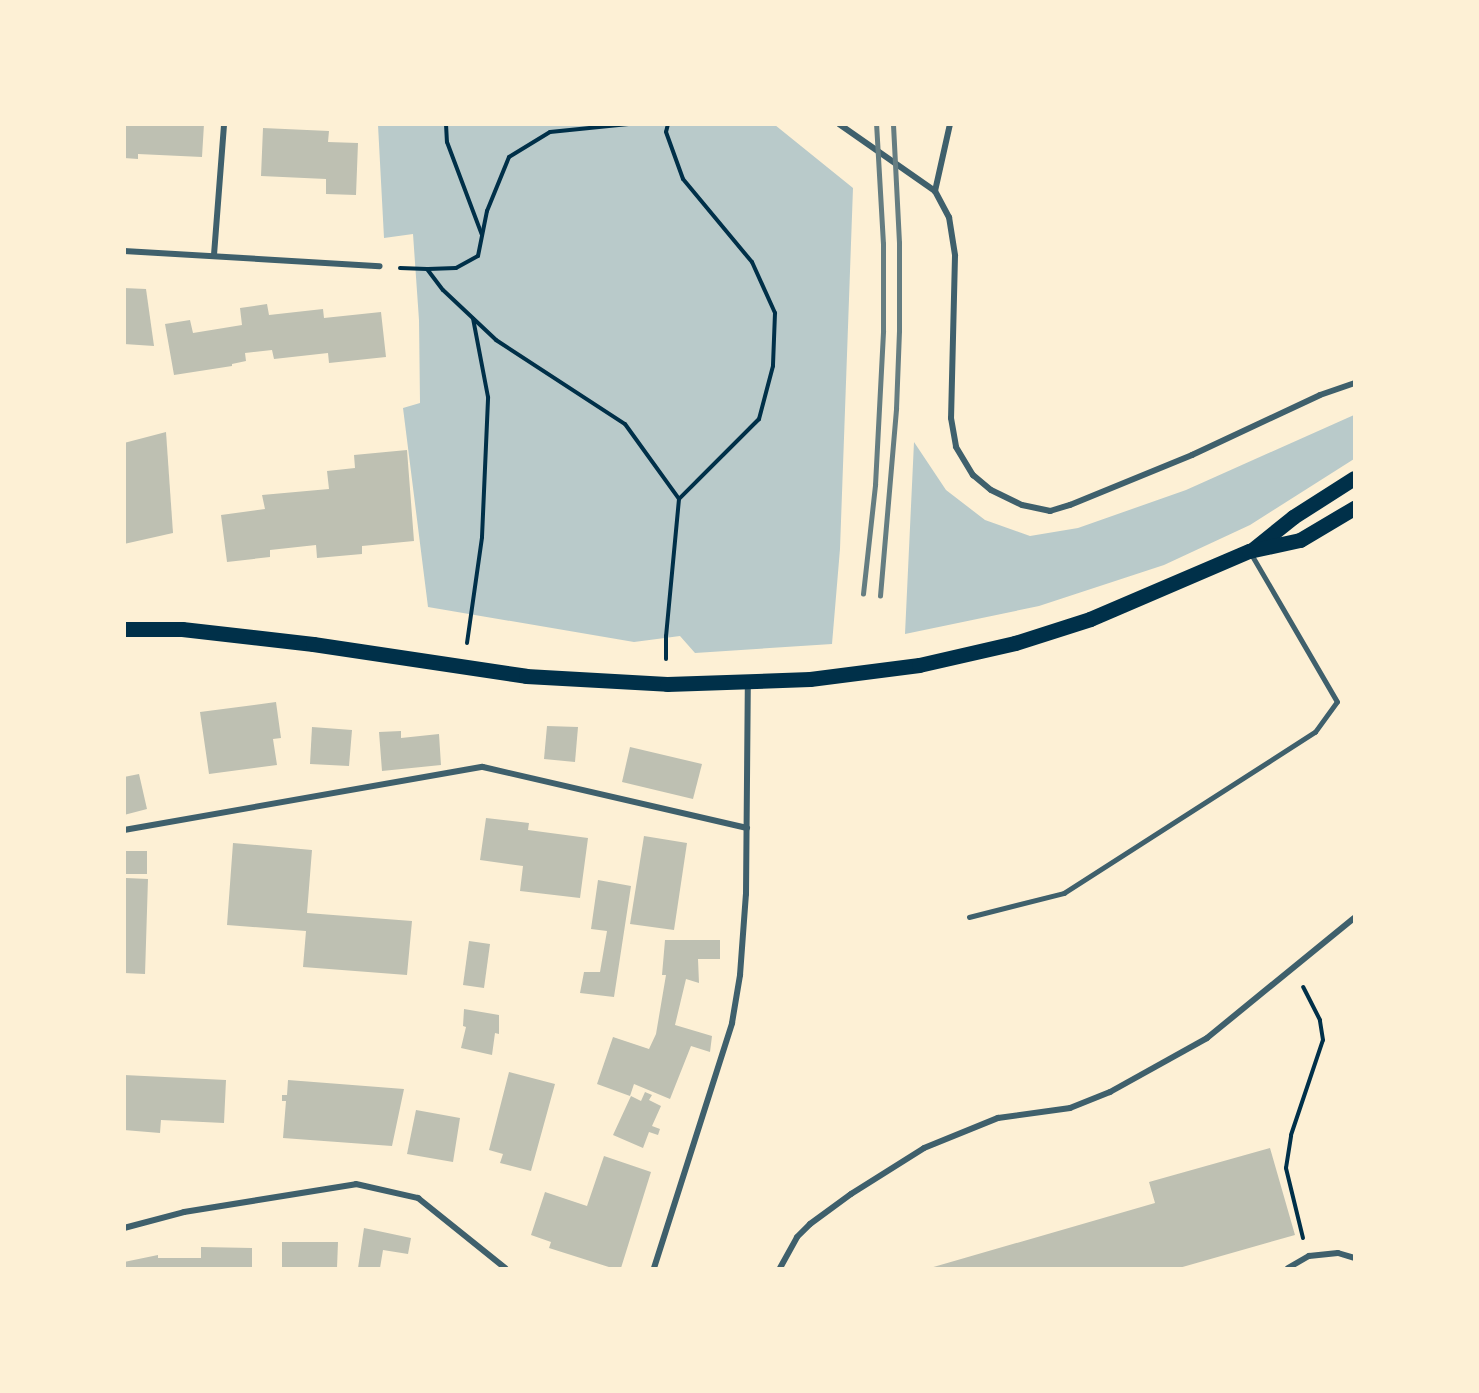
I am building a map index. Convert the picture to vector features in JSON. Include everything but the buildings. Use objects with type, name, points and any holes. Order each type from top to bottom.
[{"type":"main road","points":[[1249,552],[1293,517],[1354,478]]},
{"type":"main road","points":[[124,629],[206,632],[313,644],[526,676],[667,684],[748,682],[866,674],[919,665],[1015,643],[1100,615],[1249,552],[1300,540],[1354,508]]},
{"type":"street","points":[[214,255],[224,124]]},
{"type":"street","points":[[839,124],[935,190],[949,217],[955,256],[951,418],[956,447],[973,474],[991,490],[1022,505],[1050,511],[1192,455],[1320,395],[1354,383]]},
{"type":"street","points":[[935,190],[950,124]]},
{"type":"street","points":[[124,251],[380,266]]},
{"type":"street","points":[[654,1269],[732,1023],[742,952],[747,828],[748,682]]},
{"type":"street","points":[[124,830],[483,767],[747,828]]},
{"type":"street","points":[[780,1269],[797,1237],[851,1194],[924,1148],[998,1118],[1070,1108],[1110,1092],[1207,1038],[1354,918]]},
{"type":"street","points":[[124,1228],[184,1212],[356,1184],[418,1198],[505,1269]]},
{"type":"street","points":[[1288,1269],[1309,1256],[1338,1252],[1354,1258]]},
{"type":"lane","points":[[969,917],[1064,893],[1315,732],[1337,702],[1249,552]]},
{"type":"path","points":[[446,124],[447,142],[482,236]]},
{"type":"path","points":[[380,266],[456,268],[478,256],[487,211],[509,157],[550,132],[629,124]]},
{"type":"path","points":[[667,684],[666,636],[679,499],[759,419],[773,366],[775,313],[752,262],[683,179],[666,132],[668,124]]},
{"type":"path","points":[[427,269],[443,290],[496,340],[625,424],[679,499]]},
{"type":"path","points":[[464,668],[482,537],[488,397],[472,317]]},
{"type":"path","points":[[1300,1227],[1286,1168],[1291,1135],[1323,1040],[1320,1020],[1312,1003]]},
{"type":"shaded area","points":[[378,125],[775,125],[853,188],[840,549],[832,644],[695,653],[680,636],[634,642],[428,607],[403,408],[420,403],[419,320],[413,234],[384,238]]},
{"type":"shaded area","points":[[1354,415],[1354,459],[1250,525],[1164,565],[1039,606],[905,634],[914,442],[946,490],[985,520],[1030,536],[1078,528],[1186,490]]},
{"type":"railway","points":[[863,594],[875,485],[883,331],[883,244],[876,124]]},
{"type":"railway","points":[[880,596],[896,409],[899,331],[899,243],[893,124]]}]
